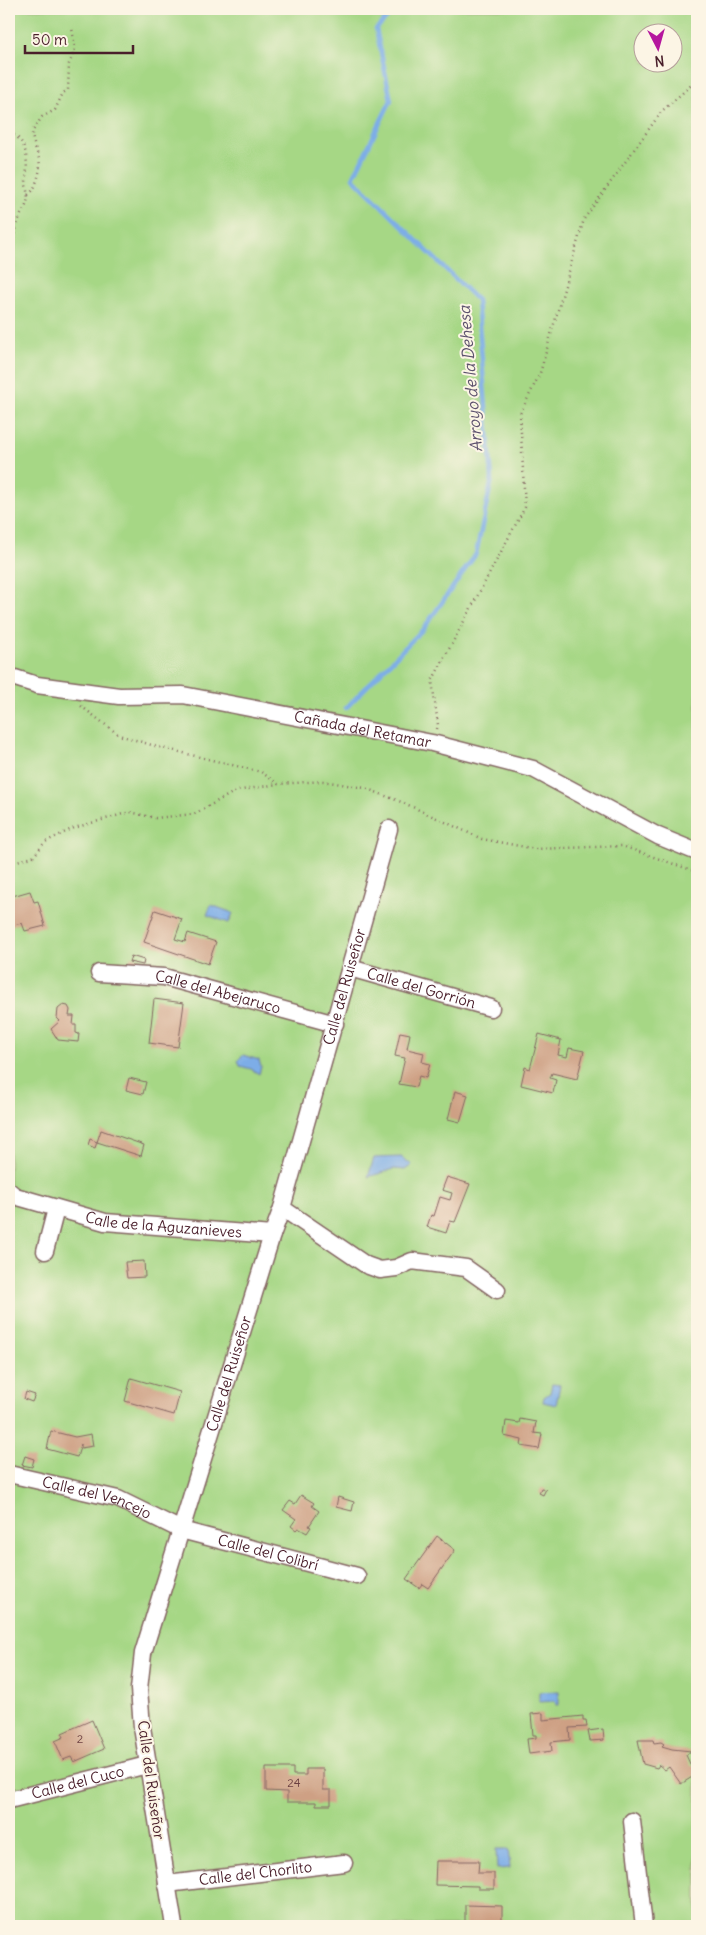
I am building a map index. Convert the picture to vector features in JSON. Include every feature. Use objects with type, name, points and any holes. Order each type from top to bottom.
[{"type":"street","name":"Cañada del Retamar","points":[[9,676],[37,685],[119,696],[183,695],[432,742],[533,769],[658,836],[697,852]]},
{"type":"street","name":"Calle del Ruiseñor","points":[[174,1926],[142,1728],[139,1689],[143,1653],[282,1208],[390,829]]},
{"type":"street","name":"Calle del Gorrión","points":[[350,968],[491,1008]]},
{"type":"street","name":"Calle del Abejaruco","points":[[99,973],[164,977],[335,1024]]},
{"type":"street","name":"Calle de la Aguzanieves","points":[[9,1191],[15,1196],[56,1210],[105,1222],[272,1235]]},
{"type":"street","points":[[282,1208],[366,1266],[380,1270],[396,1268],[412,1261],[466,1268],[497,1290]]},
{"type":"street","points":[[45,1251],[56,1210]]},
{"type":"street","name":"Calle del Vencejo","points":[[9,1474],[118,1499],[180,1530]]},
{"type":"street","name":"Calle del Colibrí","points":[[180,1530],[357,1576]]},
{"type":"street","name":"Calle del Cuco","points":[[9,1800],[147,1765]]},
{"type":"street","points":[[632,1821],[644,1926]]},
{"type":"street","name":"Calle del Chorlito","points":[[167,1884],[344,1862]]},
{"type":"path","points":[[28,195],[34,191],[40,171],[39,153],[35,147],[32,132],[42,117],[56,110],[63,92],[68,90],[69,64],[75,48],[72,28]]},
{"type":"path","points":[[432,742],[438,725],[432,681],[525,507],[520,414],[540,373],[584,219],[662,111],[697,80]]},
{"type":"path","points":[[9,133],[17,136],[24,146],[28,195],[19,220],[9,260]]},
{"type":"path","points":[[79,705],[119,735],[155,746],[261,772],[278,784]]},
{"type":"path","points":[[9,863],[33,857],[45,842],[74,828],[130,812],[155,818],[194,814],[236,791],[278,784],[323,781],[365,788],[404,803],[482,839],[536,849],[622,846],[697,872]]},
{"type":"green space","points":[[9,9],[697,9],[697,1926],[9,1926]]},
{"type":"water","points":[[211,905],[233,913],[229,923],[207,915]]},
{"type":"water","points":[[243,1055],[259,1060],[261,1067],[259,1074],[251,1069],[240,1066],[238,1060]]},
{"type":"water","points":[[401,1157],[412,1165],[405,1170],[394,1169],[368,1177],[374,1158]]},
{"type":"water","points":[[552,1384],[560,1385],[556,1405],[543,1402],[544,1397],[550,1393]]},
{"type":"water","points":[[559,1691],[559,1705],[556,1705],[555,1701],[539,1702],[539,1692]]},
{"type":"water","points":[[496,1849],[508,1849],[510,1868],[497,1869]]},
{"type":"building","points":[[30,891],[34,902],[38,901],[45,926],[25,931],[22,923],[9,926],[9,897]]},
{"type":"building","points":[[155,910],[182,919],[175,939],[185,942],[188,933],[216,942],[208,964],[144,942]]},
{"type":"building","points":[[131,956],[144,960],[143,965],[129,962]]},
{"type":"building","points":[[154,999],[184,1003],[178,1047],[149,1043]]},
{"type":"building","points":[[63,1005],[68,1006],[70,1010],[69,1016],[74,1016],[73,1025],[76,1025],[76,1033],[79,1034],[78,1042],[58,1040],[51,1029],[60,1021],[57,1018],[58,1009]]},
{"type":"building","points":[[400,1032],[410,1034],[407,1049],[424,1053],[422,1062],[430,1064],[426,1078],[419,1076],[416,1087],[399,1084],[405,1058],[395,1056]]},
{"type":"building","points":[[539,1034],[561,1040],[558,1055],[567,1057],[569,1048],[584,1051],[577,1079],[552,1073],[550,1078],[556,1080],[553,1093],[521,1085],[525,1067],[530,1069]]},
{"type":"building","points":[[129,1078],[146,1082],[143,1094],[126,1090]]},
{"type":"building","points":[[455,1091],[468,1095],[460,1122],[448,1119]]},
{"type":"building","points":[[101,1130],[144,1145],[141,1156],[97,1142]]},
{"type":"building","points":[[90,1139],[97,1142],[95,1148],[88,1145]]},
{"type":"building","points":[[447,1177],[470,1184],[455,1222],[450,1221],[446,1233],[427,1227],[431,1215],[434,1216],[440,1197],[450,1200],[452,1193],[442,1190]]},
{"type":"building","points":[[144,1261],[145,1277],[127,1278],[125,1262]]},
{"type":"building","points":[[131,1378],[180,1392],[174,1415],[125,1401]]},
{"type":"building","points":[[26,1392],[35,1395],[32,1402],[24,1399]]},
{"type":"building","points":[[520,1419],[536,1422],[534,1433],[542,1434],[539,1449],[521,1446],[522,1440],[504,1436],[506,1421],[519,1423]]},
{"type":"building","points":[[51,1431],[75,1437],[91,1434],[93,1446],[81,1448],[81,1444],[77,1457],[47,1449]]},
{"type":"building","points":[[25,1456],[34,1459],[32,1467],[22,1465]]},
{"type":"building","points":[[541,1488],[546,1489],[543,1495],[539,1493]]},
{"type":"building","points":[[301,1495],[314,1503],[312,1506],[319,1511],[309,1526],[311,1527],[307,1533],[298,1528],[296,1530],[291,1526],[296,1519],[283,1510],[290,1501],[295,1504]]},
{"type":"building","points":[[338,1497],[354,1502],[352,1511],[336,1507]]},
{"type":"building","points":[[437,1536],[455,1550],[428,1588],[422,1584],[419,1588],[406,1579]]},
{"type":"building","points":[[543,1713],[543,1720],[583,1716],[587,1727],[569,1728],[570,1740],[551,1742],[552,1751],[529,1754],[527,1739],[536,1738],[536,1735],[533,1735],[531,1714]]},
{"type":"building","points":[[92,1720],[104,1749],[74,1762],[71,1757],[63,1760],[55,1741],[64,1737],[62,1733]]},
{"type":"building","points":[[603,1729],[604,1740],[590,1741],[588,1731]]},
{"type":"building","points":[[638,1740],[653,1740],[654,1743],[661,1742],[664,1744],[662,1746],[672,1749],[691,1751],[686,1755],[691,1766],[697,1764],[697,1774],[681,1784],[669,1767],[665,1770],[659,1765],[657,1768],[643,1764]]},
{"type":"building","points":[[266,1768],[293,1768],[293,1775],[306,1775],[306,1769],[323,1769],[323,1790],[331,1790],[331,1805],[316,1805],[316,1802],[287,1802],[287,1792],[266,1791]]},
{"type":"building","points":[[436,1861],[479,1861],[478,1873],[494,1873],[494,1889],[478,1889],[478,1886],[435,1885]]},
{"type":"building","points":[[465,1905],[502,1906],[502,1926],[465,1926]]},
{"type":"waterway","name":"Arroyo de la Dehesa","points":[[346,708],[424,628],[476,554],[492,479],[477,300],[353,178],[391,100],[376,29],[396,9]]}]
